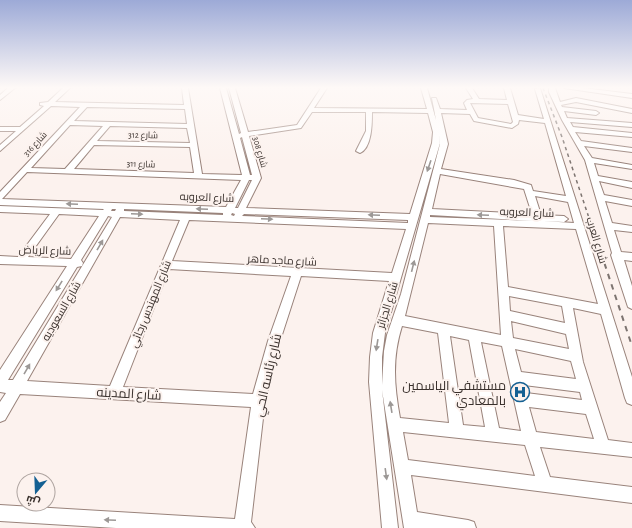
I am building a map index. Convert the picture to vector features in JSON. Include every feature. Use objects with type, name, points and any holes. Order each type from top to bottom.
[{"type":"street","points":[[0,141],[32,113]]},
{"type":"street","points":[[0,149],[40,113]]},
{"type":"street","name":"شارع 316","points":[[0,196],[78,113]]},
{"type":"street","points":[[189,113],[198,176]]},
{"type":"street","name":"شارع 308","points":[[227,214],[246,177],[230,113]]},
{"type":"street","name":"شارع 308","points":[[239,113],[256,178],[239,214]]},
{"type":"street","points":[[236,137],[296,129],[301,126],[309,113]]},
{"type":"street","points":[[360,151],[369,131],[368,113]]},
{"type":"street","name":"شارع الجزائر","points":[[390,528],[389,492],[374,376],[376,346],[411,221],[436,143],[434,113]]},
{"type":"street","name":"شارع الجزائر","points":[[411,523],[388,387],[388,368],[390,351],[426,216],[444,138],[435,113]]},
{"type":"street","points":[[470,113],[479,122],[508,126],[515,125],[514,113]]},
{"type":"street","name":"شارع العرب","points":[[545,113],[632,398]]},
{"type":"street","points":[[561,113],[589,160],[601,197],[616,255],[630,291],[632,304]]},
{"type":"street","points":[[613,113],[620,124]]},
{"type":"street","points":[[515,117],[548,122]]},
{"type":"street","points":[[565,120],[632,125]]},
{"type":"street","points":[[233,123],[241,122]]},
{"type":"street","points":[[68,123],[191,126]]},
{"type":"street","points":[[68,171],[108,124]]},
{"type":"street","points":[[0,129],[22,129]]},
{"type":"street","points":[[570,129],[632,135]]},
{"type":"street","name":"شارع 312","points":[[93,143],[194,145]]},
{"type":"street","points":[[582,146],[632,150]]},
{"type":"street","points":[[582,146],[606,152]]},
{"type":"street","points":[[589,160],[632,167]]},
{"type":"street","name":"شارع 311","points":[[25,170],[256,178]]},
{"type":"street","points":[[437,171],[528,187],[538,221]]},
{"type":"street","points":[[595,178],[632,184]]},
{"type":"street","points":[[531,193],[572,200]]},
{"type":"street","points":[[601,197],[632,202]]},
{"type":"street","name":"شارع العروبه","points":[[0,202],[186,216],[227,214]]},
{"type":"street","name":"شارع العروبه","points":[[0,209],[57,212],[114,210],[411,221]]},
{"type":"street","name":"شارع السعوديه","points":[[0,381],[74,263],[114,210]]},
{"type":"street","name":"شارع السعوديه","points":[[0,415],[89,264],[114,210]]},
{"type":"street","points":[[20,261],[57,212]]},
{"type":"street","name":"شارع المهندس رجائي","points":[[114,392],[186,216]]},
{"type":"street","name":"شارع العروبه","points":[[426,216],[498,223],[538,221]]},
{"type":"street","name":"شارع العروبه","points":[[426,216],[579,223]]},
{"type":"street","points":[[498,223],[507,342],[530,438],[545,484]]},
{"type":"street","points":[[609,226],[632,229]]},
{"type":"street","points":[[616,255],[632,258]]},
{"type":"street","name":"شارع الرياض","points":[[1,262],[20,261],[89,264]]},
{"type":"street","name":"شارع ماجد ماهر","points":[[166,265],[396,277]]},
{"type":"street","name":"شارع رئاسه الحي","points":[[242,528],[258,401],[282,316],[297,273]]},
{"type":"street","points":[[503,290],[605,310]]},
{"type":"street","points":[[392,291],[400,291],[406,294]]},
{"type":"street","points":[[567,303],[576,356],[603,446]]},
{"type":"street","points":[[387,305],[403,305]]},
{"type":"street","points":[[505,315],[572,330]]},
{"type":"street","points":[[398,320],[576,356]]},
{"type":"street","points":[[443,329],[457,430]]},
{"type":"street","points":[[474,335],[493,434]]},
{"type":"street","points":[[516,378],[584,386]]},
{"type":"street","name":"شارع المدينه","points":[[0,386],[258,401]]},
{"type":"street","points":[[521,399],[591,408]]},
{"type":"street","points":[[394,424],[632,450]]},
{"type":"street","points":[[402,467],[632,495]]},
{"type":"street","points":[[0,513],[247,528]]},
{"type":"street","points":[[411,523],[468,528]]},
{"type":"railway","points":[[553,113],[601,254]]},
{"type":"railway","points":[[601,253],[632,346]]},
{"type":"place","name":"مستشفي الياسمين بالمعادي","points":[[520,392]]}]
